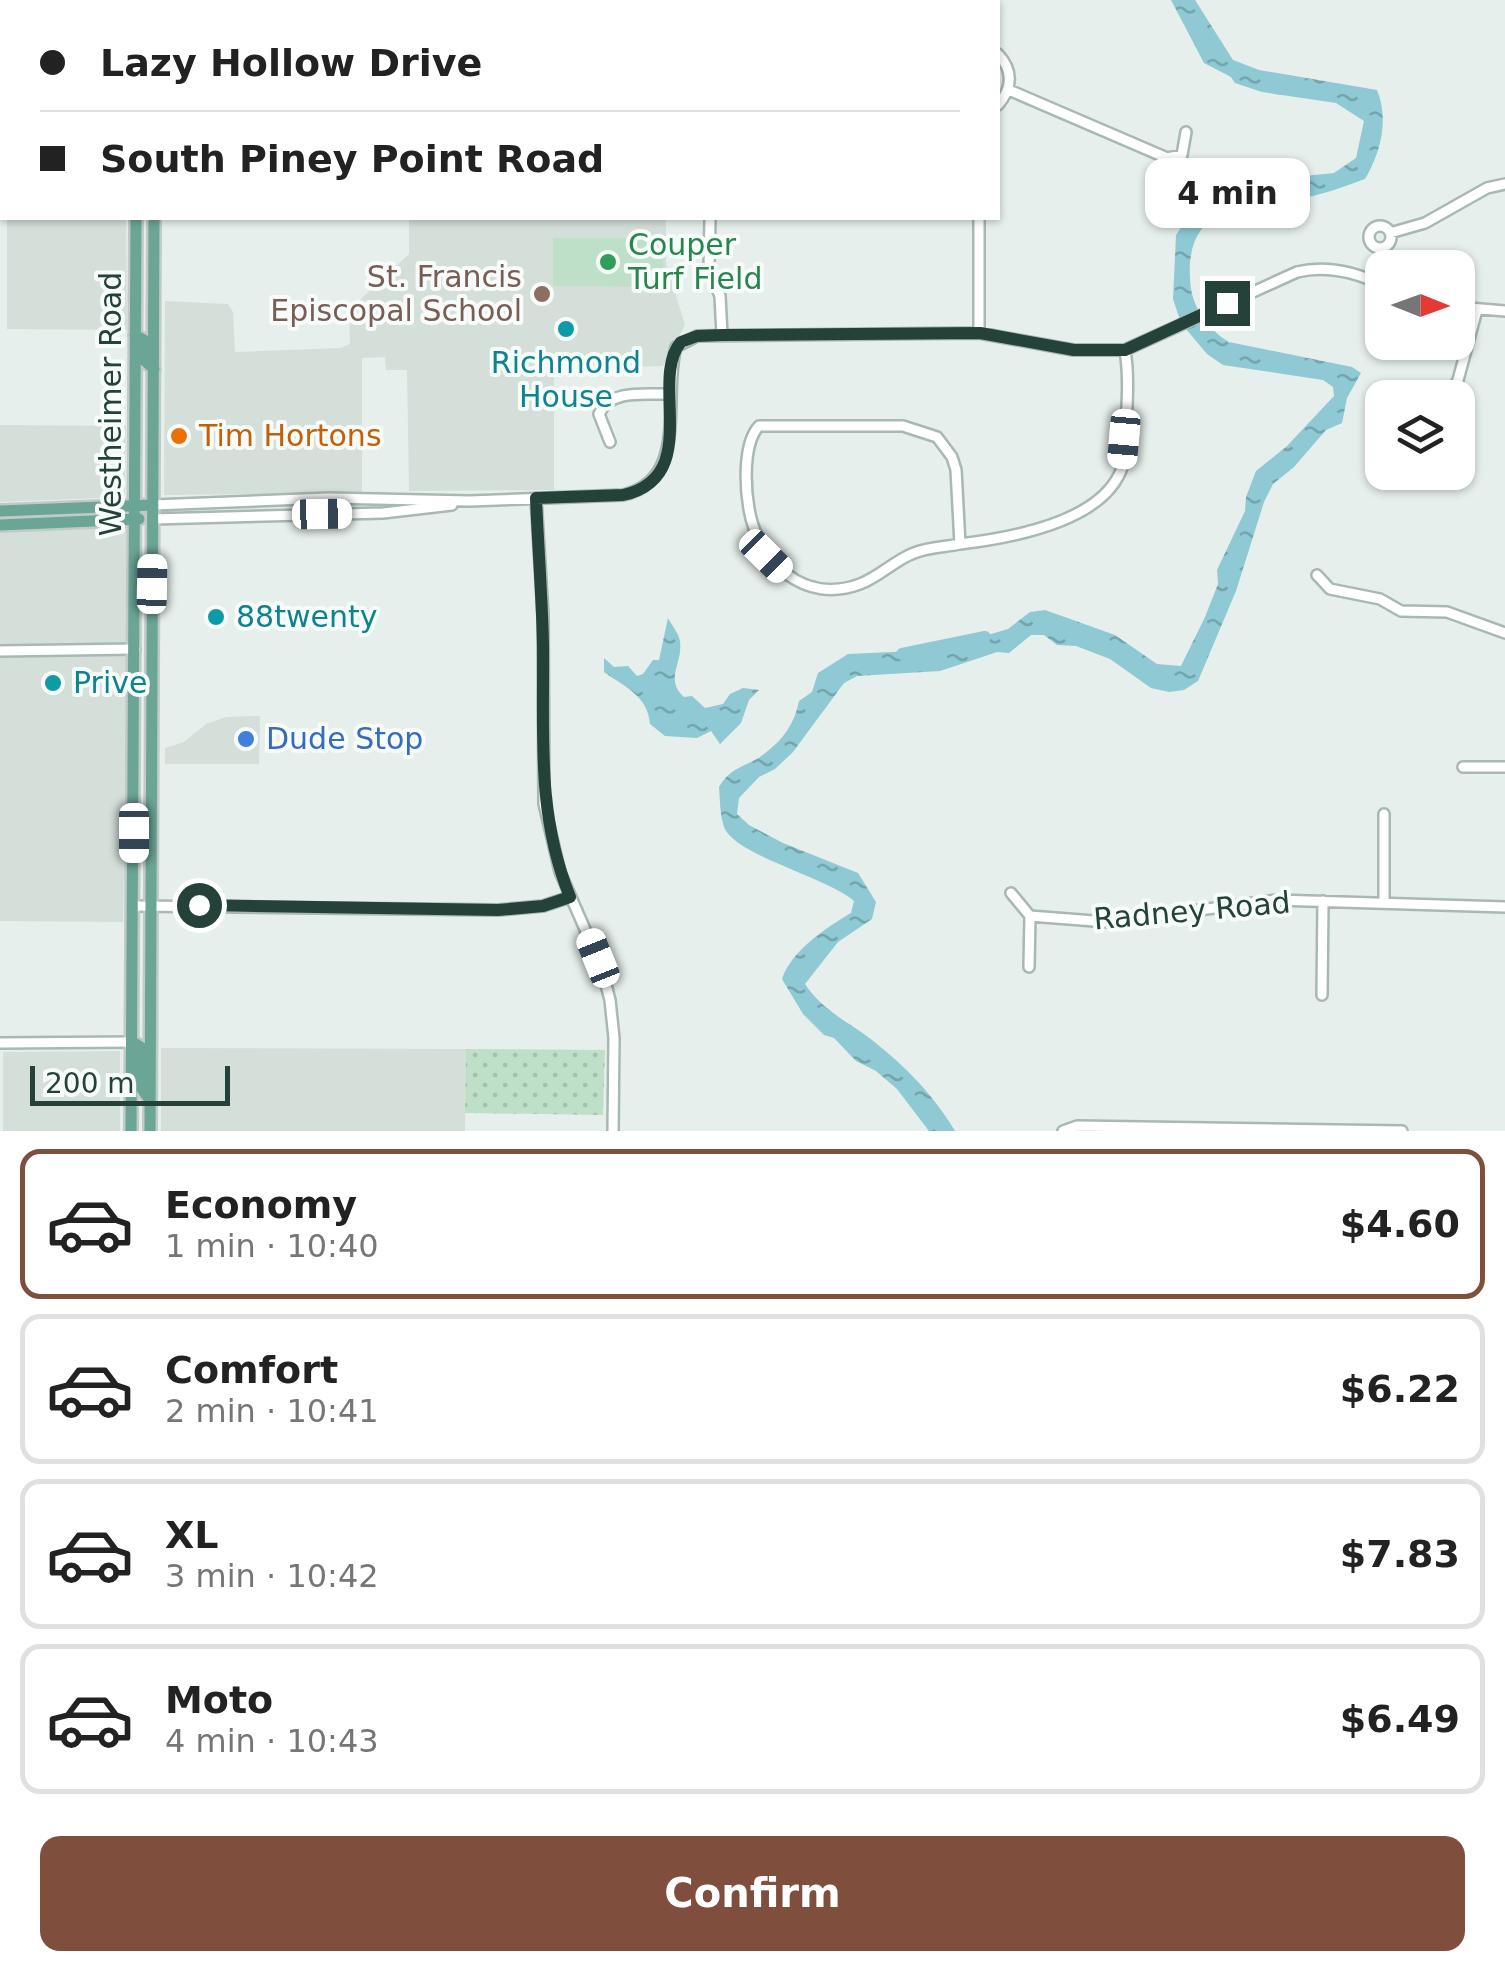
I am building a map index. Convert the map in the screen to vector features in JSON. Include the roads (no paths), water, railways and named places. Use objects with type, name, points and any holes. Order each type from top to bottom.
[{"type":"main road","name":"Westheimer Road","points":[[132,1131],[136,220]]},
{"type":"main road","name":"Westheimer Road","points":[[150,1131],[154,220]]},
{"type":"main road","points":[[136,255],[146,262],[154,304]]},
{"type":"main road","points":[[136,335],[144,340],[145,360],[154,369]]},
{"type":"main road","points":[[0,525],[136,512],[153,505]]},
{"type":"main road","points":[[0,511],[136,512],[153,519]]},
{"type":"main road","points":[[133,1042],[142,1048],[142,1088],[150,1100]]},
{"type":"street","points":[[1000,57],[1008,67],[1009,90],[1000,102]]},
{"type":"street","points":[[1009,90],[1166,158],[1182,155],[1186,132]]},
{"type":"street","points":[[1390,233],[1425,223],[1488,188],[1505,184]]},
{"type":"street","points":[[710,220],[710,268],[720,296],[722,335]]},
{"type":"street","points":[[979,220],[980,333]]},
{"type":"street","points":[[153,505],[329,498],[470,501],[623,495],[647,487],[659,472],[667,453],[672,361],[676,347],[697,336],[980,333],[1074,350],[1125,350],[1297,272],[1316,268],[1346,271],[1365,278]]},
{"type":"street","points":[[1458,380],[1477,310],[1505,311]]},
{"type":"street","points":[[960,544],[956,470],[952,457],[937,437],[903,426],[764,425],[754,432],[748,460],[747,502],[752,529],[766,556],[795,581],[820,589],[863,584],[914,552],[996,539],[1083,512],[1105,498],[1122,470],[1129,376],[1125,350]]},
{"type":"street","points":[[610,442],[599,414],[604,403],[616,396],[671,394]]},
{"type":"street","points":[[536,498],[544,804],[553,849],[601,966],[610,1000],[614,1038],[613,1131]]},
{"type":"street","points":[[153,519],[408,512],[470,501]]},
{"type":"street","points":[[1316,574],[1330,589],[1380,599],[1401,611],[1465,616],[1505,633]]},
{"type":"street","points":[[0,651],[135,649]]},
{"type":"street","points":[[1464,767],[1505,768]]},
{"type":"street","points":[[1384,814],[1384,902]]},
{"type":"street","points":[[1011,893],[1030,916],[1029,967]]},
{"type":"street","points":[[134,906],[498,910],[543,906],[570,897]]},
{"type":"street","name":"Radney Road","points":[[1030,916],[1107,922],[1260,900],[1505,907]]},
{"type":"street","points":[[1322,995],[1323,902]]},
{"type":"street","points":[[0,1042],[133,1042]]},
{"type":"street","points":[[1063,1131],[1076,1126],[1402,1131]]},
{"type":"water","points":[[1171,0],[1195,0],[1233,60],[1259,70],[1377,90],[1382,135],[1365,179],[1313,196],[1228,211],[1211,220],[1199,233],[1191,252],[1193,298],[1207,323],[1229,342],[1352,367],[1361,373],[1347,398],[1342,423],[1326,430],[1294,467],[1273,484],[1236,591],[1198,681],[1184,690],[1151,688],[1110,659],[1076,646],[1057,645],[1044,635],[1031,635],[1009,653],[997,652],[940,671],[857,676],[844,683],[793,752],[775,769],[759,777],[739,798],[737,814],[749,825],[858,873],[876,902],[872,919],[838,942],[805,984],[825,1006],[903,1066],[955,1131],[929,1131],[897,1089],[876,1071],[856,1061],[803,1014],[782,979],[801,950],[851,913],[854,901],[731,837],[724,827],[719,787],[729,774],[777,743],[791,724],[799,701],[812,692],[818,673],[848,654],[937,650],[1008,629],[1030,612],[1045,610],[1115,635],[1157,664],[1181,666],[1218,584],[1217,570],[1245,511],[1256,471],[1287,446],[1334,396],[1333,387],[1323,380],[1223,365],[1207,354],[1181,323],[1173,299],[1176,235],[1203,195],[1244,182],[1334,173],[1356,158],[1364,121],[1336,103],[1262,92],[1235,83],[1204,63]]},
{"type":"water","points":[[668,618],[680,641],[675,684],[684,697],[692,696],[705,708],[723,704],[730,694],[743,688],[759,690],[749,700],[741,723],[720,744],[711,731],[697,738],[665,736],[650,724],[640,699],[604,672],[604,658],[614,667],[628,666],[637,676],[643,674],[653,660],[659,660]]},
{"type":"waterway","points":[[902,654],[985,637]]},
{"type":"place","name":"Couper Turf Field","points":[[608,262]]},
{"type":"place","name":"St. Francis Episcopal School","points":[[542,294]]},
{"type":"place","name":"Richmond House","points":[[566,329]]},
{"type":"place","name":"Tim Hortons","points":[[179,436]]},
{"type":"place","name":"88twenty","points":[[216,617]]},
{"type":"place","name":"Prive","points":[[53,683]]},
{"type":"place","name":"Dude Stop","points":[[246,739]]}]
